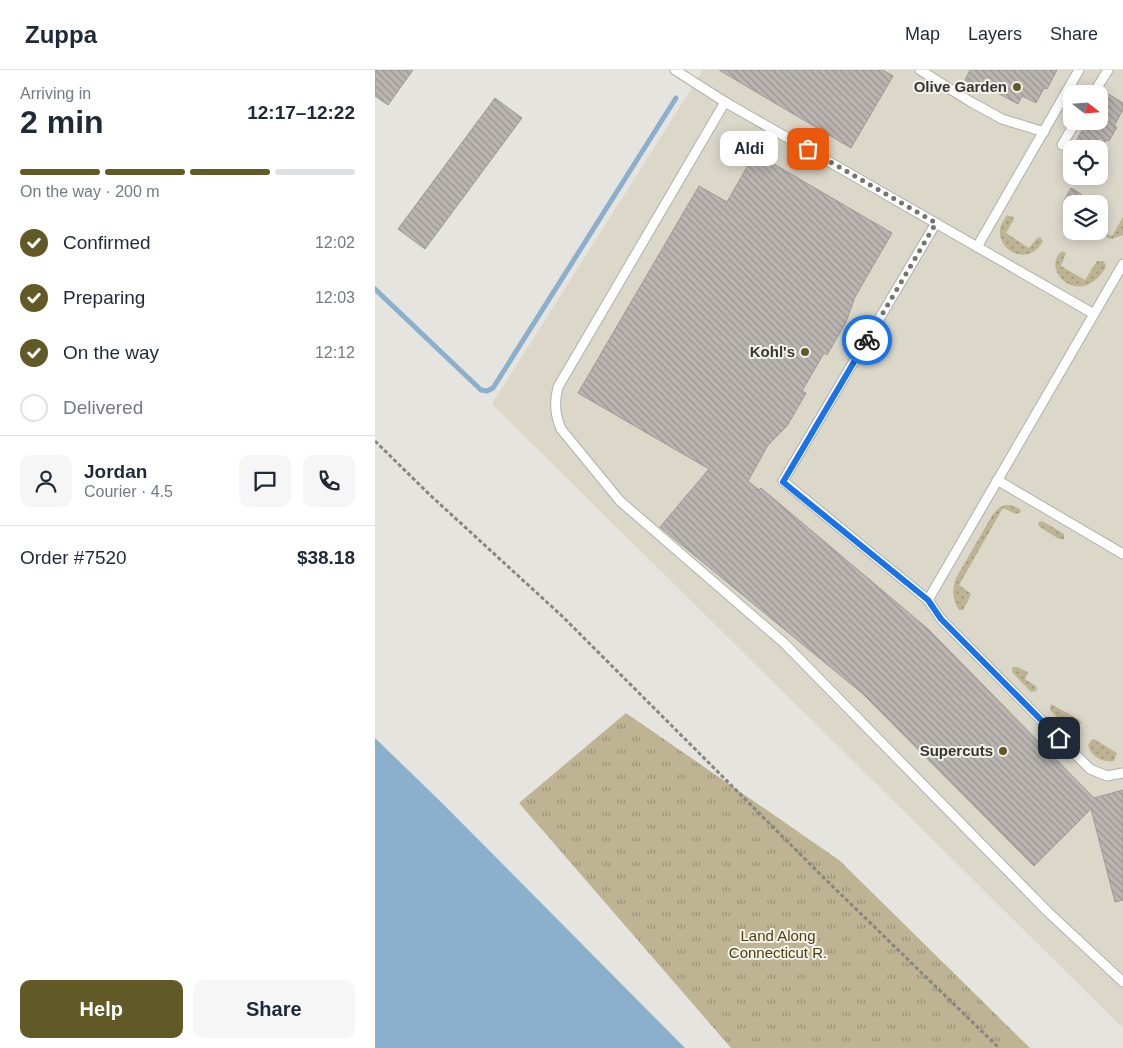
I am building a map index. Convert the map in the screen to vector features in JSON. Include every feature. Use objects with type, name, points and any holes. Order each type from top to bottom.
[{"type":"lane","points":[[675,70],[725,102],[1094,314]]},
{"type":"lane","points":[[921,70],[931,73],[971,102],[1002,119],[1044,132]]},
{"type":"lane","points":[[977,247],[1079,70]]},
{"type":"lane","points":[[1099,85],[1108,70]]},
{"type":"lane","points":[[725,102],[558,387],[555,400],[556,415],[561,429],[620,501],[784,643],[1048,912],[1123,982]]},
{"type":"lane","points":[[1062,145],[1071,130]]},
{"type":"lane","points":[[936,223],[783,482],[928,600],[941,619],[1090,769],[1107,776],[1123,772]]},
{"type":"lane","points":[[928,600],[1123,264]]},
{"type":"lane","points":[[997,480],[1123,554]]},
{"type":"path","points":[[375,441],[562,616],[821,876],[999,1048]]},
{"type":"shaded area","points":[[703,70],[1123,70],[1123,1028],[492,404]]},
{"type":"green space","points":[[1007,215],[1014,219],[1006,233],[1029,248],[1040,237],[1043,241],[1037,249],[1023,255],[1009,250],[1000,237],[1000,229]]},
{"type":"green space","points":[[1123,217],[1123,235],[1111,239],[1108,238],[1108,234],[1112,236]]},
{"type":"green space","points":[[1062,251],[1066,253],[1061,266],[1085,280],[1097,261],[1104,261],[1106,267],[1096,280],[1085,286],[1075,286],[1059,276],[1056,259]]},
{"type":"green space","points":[[1005,505],[1011,505],[1020,509],[1021,512],[1016,514],[1003,508],[959,585],[971,595],[963,610],[959,610],[953,594],[956,578],[993,514]]},
{"type":"green space","points":[[1040,521],[1064,534],[1064,539],[1059,539],[1040,527],[1038,524]]},
{"type":"green space","points":[[1013,667],[1028,672],[1025,679],[1036,686],[1036,691],[1031,692],[1013,673]]},
{"type":"green space","points":[[1051,704],[1080,720],[1081,723],[1078,729],[1073,731],[1068,728],[1050,710]]},
{"type":"green space","name":"Land Along Connecticut R.","points":[[626,713],[839,860],[1030,1048],[731,1048],[519,803]]},
{"type":"green space","points":[[1094,739],[1117,753],[1114,761],[1102,760],[1092,753],[1088,745]]},
{"type":"water","points":[[375,738],[442,803],[685,1048],[375,1048]]},
{"type":"building","points":[[375,70],[413,70],[388,105],[375,96]]},
{"type":"building","points":[[719,70],[883,70],[893,76],[851,148]]},
{"type":"building","name":"Olive Garden","points":[[970,70],[1057,70],[1047,89],[1044,88],[1036,103],[1022,96],[1018,104],[977,82],[975,86],[965,80]]},
{"type":"building","points":[[1108,94],[1123,103],[1123,110],[1114,126],[1117,127],[1109,141],[1077,140],[1082,130],[1108,130]]},
{"type":"building","points":[[495,98],[522,118],[425,249],[398,229]]},
{"type":"building","points":[[755,153],[892,233],[855,297],[846,322],[827,355],[824,353],[802,391],[806,393],[787,426],[768,445],[748,481],[759,490],[761,488],[928,629],[1094,798],[1123,790],[1123,900],[1115,902],[1091,809],[1034,866],[863,694],[660,527],[709,469],[578,393],[699,186],[727,202]]},
{"type":"building","points":[[1071,188],[1081,194],[1080,195],[1067,195]]},
{"type":"waterway","points":[[375,289],[481,390],[487,391],[493,388],[676,98]]},
{"type":"way so far","points":[[808,149],[936,223],[867,340]]},
{"type":"place","name":"Olive Garden","points":[[1017,87]]},
{"type":"place","name":"Aldi","points":[[808,149]]},
{"type":"place","name":"Kohl's","points":[[805,352]]},
{"type":"place","name":"Supercuts","points":[[1003,751]]},
{"type":"route","points":[[867,340],[783,482],[928,600],[941,619],[1059,738]]}]
